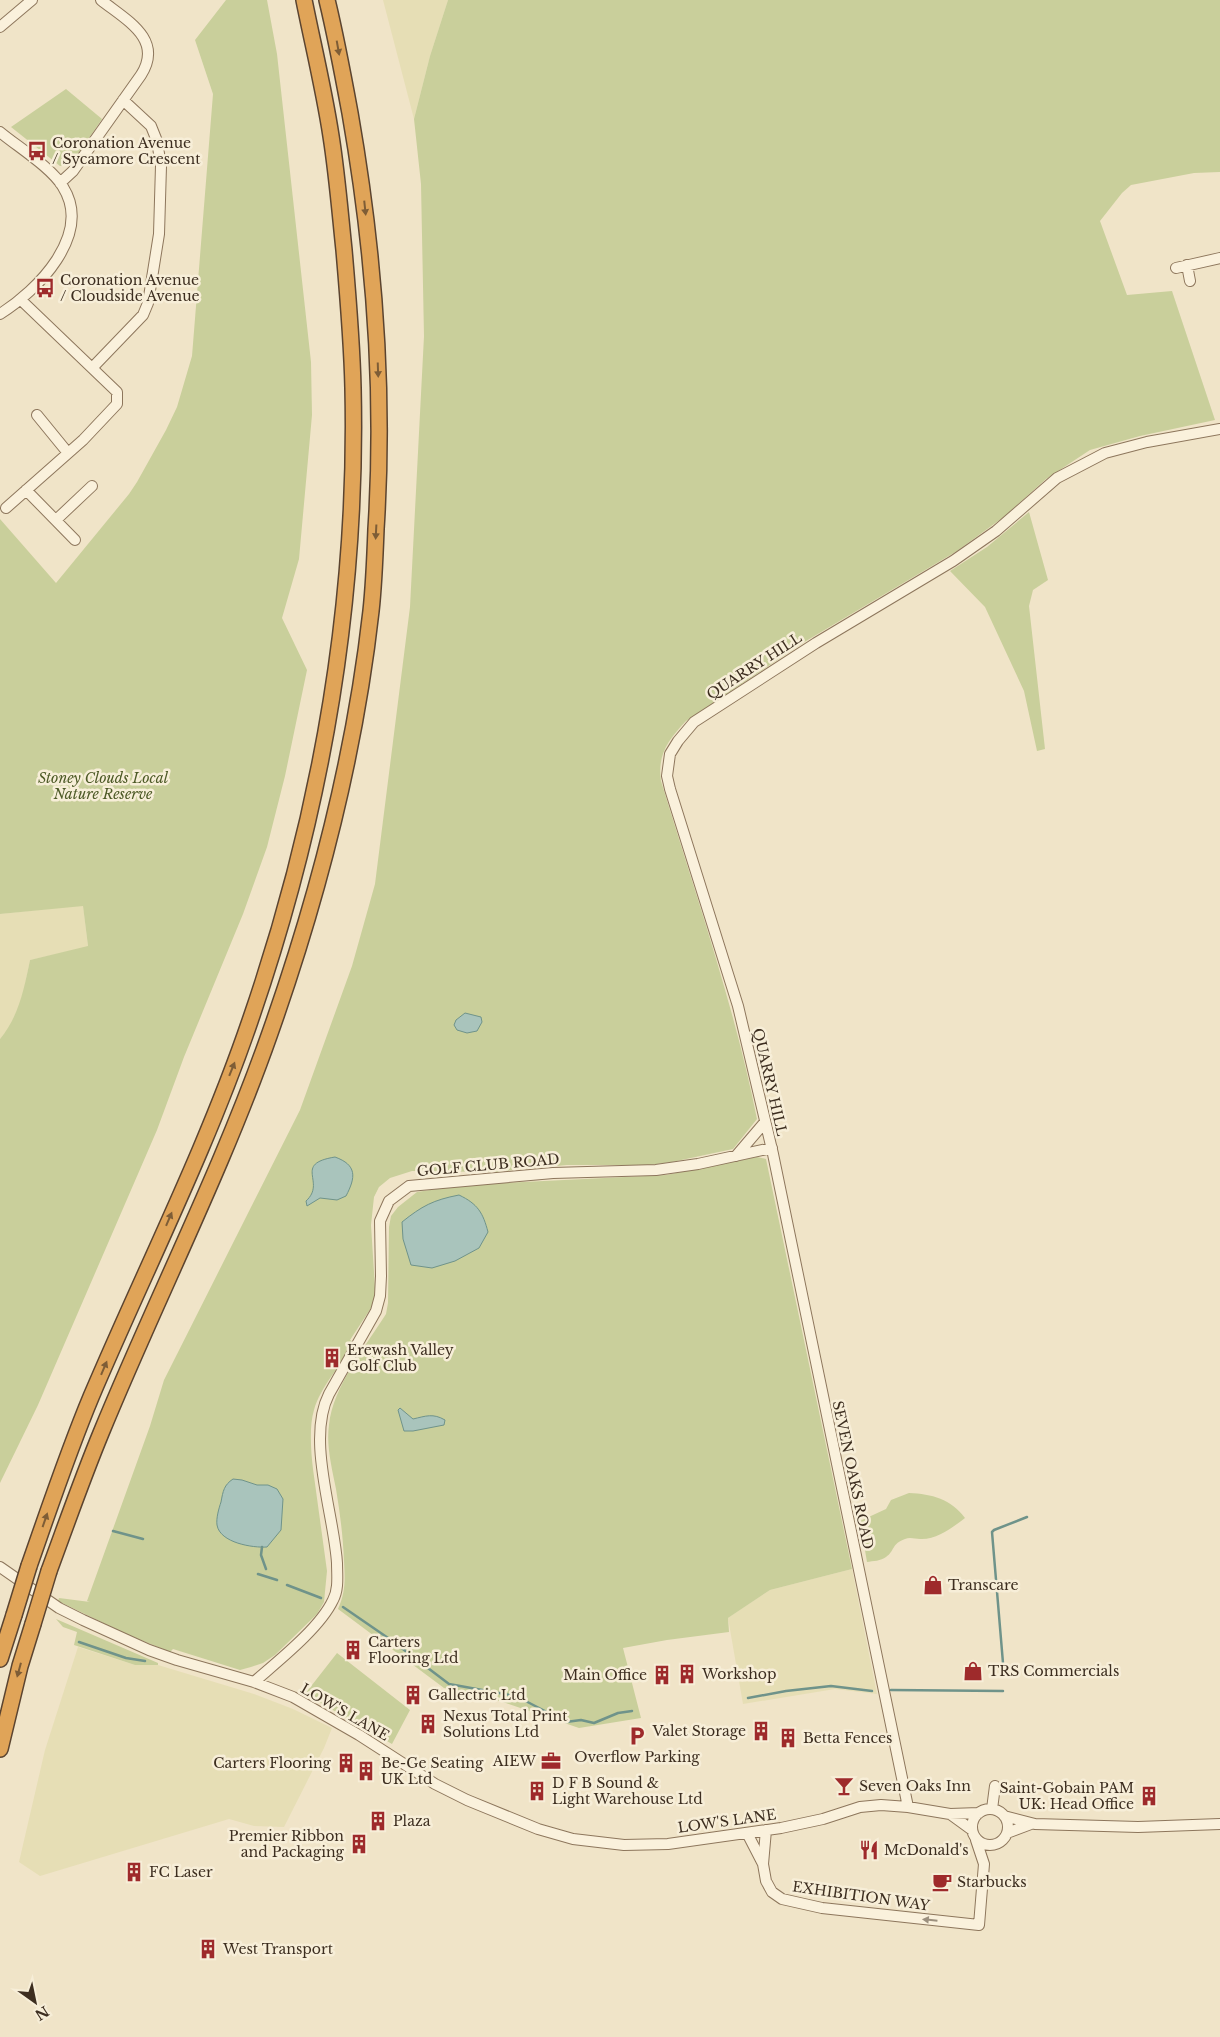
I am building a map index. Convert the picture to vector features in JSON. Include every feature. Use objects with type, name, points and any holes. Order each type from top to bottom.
[{"type":"highway","points":[[0,1659],[29,1566],[65,1463],[90,1399],[203,1140],[247,1028],[285,910],[326,740],[345,590],[353,462],[354,388],[349,306],[331,136],[304,0]]},
{"type":"highway","points":[[0,1749],[20,1666],[49,1571],[101,1433],[224,1149],[270,1034],[306,922],[357,710],[372,608],[378,506],[380,426],[378,351],[363,190],[335,34],[327,0]]},
{"type":"street","points":[[0,28],[31,0]]},
{"type":"street","points":[[60,183],[73,171],[147,66],[149,51],[143,36],[101,0]]},
{"type":"street","points":[[93,367],[143,315],[148,303],[159,234],[162,166],[156,141],[151,126],[144,117],[123,100]]},
{"type":"street","points":[[0,132],[60,183],[67,196],[70,208],[70,233],[55,262],[22,300],[0,314]]},
{"type":"street","points":[[1176,268],[1220,258]]},
{"type":"street","points":[[1187,265],[1190,281]]},
{"type":"street","points":[[6,508],[96,427],[118,401],[117,392],[22,300]]},
{"type":"street","points":[[37,415],[68,453]]},
{"type":"street","name":"QUARRY HILL","points":[[772,1148],[738,1006],[670,790],[667,776],[668,766],[670,754],[678,741],[694,722],[750,685],[953,561],[996,531],[1057,478],[1077,466],[1114,450],[1220,429]]},
{"type":"street","points":[[56,520],[92,486]]},
{"type":"street","points":[[26,490],[75,540]]},
{"type":"street","points":[[736,1156],[765,1122]]},
{"type":"street","name":"GOLF CLUB ROAD","points":[[254,1682],[326,1614],[336,1591],[336,1546],[324,1478],[320,1439],[321,1418],[326,1399],[376,1311],[380,1296],[381,1276],[380,1221],[389,1201],[409,1186],[553,1173],[656,1170],[772,1148]]},
{"type":"street","name":"SEVEN OAKS ROAD","points":[[772,1148],[908,1807]]},
{"type":"street","name":"LOW'S LANE","points":[[0,1567],[59,1608],[123,1638],[177,1660],[254,1682],[293,1697],[331,1718],[435,1784],[467,1800],[538,1829],[573,1839],[605,1844],[640,1846],[766,1830],[823,1819],[860,1807],[882,1805],[950,1814],[978,1813],[992,1809]]},
{"type":"street","points":[[995,1786],[992,1809],[1004,1816],[1031,1824],[1138,1827],[1220,1824]]},
{"type":"street","points":[[978,1813],[973,1820],[972,1830],[984,1864]]},
{"type":"street","name":"LOW'S LANE","points":[[950,1814],[972,1830]]},
{"type":"street","points":[[976,1840],[986,1845],[1001,1842],[1007,1833],[1007,1821],[1004,1816]]},
{"type":"street","points":[[1007,1833],[1031,1824]]},
{"type":"street","name":"EXHIBITION WAY","points":[[763,1864],[766,1830]]},
{"type":"street","name":"EXHIBITION WAY","points":[[747,1833],[763,1864],[769,1888],[776,1896],[788,1901],[822,1908],[979,1925],[984,1864]]},
{"type":"street","points":[[984,1864],[996,1844]]},
{"type":"shaded area","points":[[383,0],[448,0],[430,56],[414,119]]},
{"type":"shaded area","points":[[83,905],[88,947],[30,960],[22,1000],[9,1028],[0,1039],[0,914]]},
{"type":"shaded area","points":[[852,1569],[877,1694],[835,1689],[743,1704],[728,1618],[770,1590]]},
{"type":"shaded area","points":[[78,1647],[135,1665],[158,1665],[254,1694],[293,1709],[332,1728],[324,1748],[284,1827],[254,1826],[229,1819],[40,1876],[19,1862],[45,1750]]},
{"type":"green space","name":"Stoney Clouds Local Nature Reserve","points":[[226,0],[267,0],[277,54],[311,362],[312,415],[299,559],[282,618],[307,670],[285,776],[267,847],[243,914],[184,1057],[157,1130],[38,1405],[0,1483],[0,1039],[16,1012],[23,992],[30,960],[88,946],[83,906],[0,914],[0,519],[56,583],[129,494],[177,407],[192,356],[213,94],[195,40]]},
{"type":"green space","points":[[448,0],[1220,0],[1220,172],[1194,173],[1131,185],[1122,193],[1100,221],[1127,295],[1172,291],[1215,420],[1140,436],[1090,450],[1046,479],[1005,516],[957,551],[806,641],[686,721],[674,734],[663,755],[660,771],[661,781],[737,1033],[757,1119],[733,1149],[672,1162],[649,1165],[567,1165],[493,1172],[412,1171],[390,1178],[379,1187],[374,1197],[371,1225],[375,1288],[373,1305],[350,1340],[356,1344],[321,1393],[311,1424],[312,1462],[327,1571],[324,1602],[317,1614],[275,1655],[263,1663],[240,1670],[173,1649],[170,1652],[124,1633],[58,1601],[59,1598],[90,1602],[87,1601],[150,1426],[164,1380],[300,1110],[352,966],[375,884],[410,607],[424,336],[421,184],[414,119],[430,56]]},
{"type":"green space","points":[[66,89],[102,119],[70,166],[60,166],[11,127]]},
{"type":"green space","points":[[1029,512],[1048,580],[1033,590],[1029,606],[1045,749],[1037,751],[1024,691],[985,607],[950,571],[987,547]]},
{"type":"green space","points":[[757,1157],[766,1159],[852,1569],[770,1590],[728,1618],[729,1632],[623,1648],[641,1718],[579,1728],[503,1702],[444,1688],[338,1609],[344,1591],[345,1579],[340,1516],[329,1449],[329,1425],[332,1410],[344,1381],[386,1314],[391,1216],[398,1207],[417,1192],[501,1183],[666,1175]]},
{"type":"green space","points":[[909,1493],[933,1496],[947,1502],[954,1506],[965,1518],[933,1537],[905,1539],[895,1545],[889,1555],[877,1561],[867,1562],[860,1521],[886,1509],[891,1500]]},
{"type":"green space","points":[[56,1619],[158,1663],[158,1665],[135,1665],[74,1645],[77,1632],[63,1627]]},
{"type":"green space","points":[[337,1653],[410,1710],[392,1744],[305,1694]]},
{"type":"water","points":[[465,1013],[481,1017],[482,1022],[477,1031],[467,1033],[457,1030],[454,1025],[456,1020]]},
{"type":"water","points":[[335,1157],[347,1164],[353,1172],[352,1183],[346,1196],[337,1200],[320,1198],[307,1206],[306,1201],[312,1194],[313,1187],[312,1169],[315,1164],[322,1160]]},
{"type":"water","points":[[459,1195],[471,1202],[484,1219],[488,1232],[479,1248],[455,1261],[432,1268],[411,1265],[403,1239],[402,1222],[428,1204]]},
{"type":"water","points":[[400,1408],[413,1419],[437,1416],[445,1420],[444,1425],[404,1431],[398,1410]]},
{"type":"water","points":[[233,1479],[257,1485],[268,1485],[277,1489],[283,1499],[281,1530],[267,1547],[254,1547],[238,1543],[230,1540],[219,1531],[217,1519],[222,1495],[226,1486]]},
{"type":"waterway","points":[[1004,1675],[992,1532],[1027,1517]]},
{"type":"waterway","points":[[113,1531],[143,1539]]},
{"type":"waterway","points":[[262,1547],[261,1555],[266,1569]]},
{"type":"waterway","points":[[258,1574],[277,1580]]},
{"type":"waterway","points":[[287,1585],[321,1598]]},
{"type":"waterway","points":[[343,1607],[391,1640],[449,1684],[516,1696],[566,1722],[581,1720],[594,1723],[618,1713],[632,1711]]},
{"type":"waterway","points":[[79,1642],[126,1658],[145,1661]]},
{"type":"waterway","points":[[748,1698],[831,1686],[872,1691]]},
{"type":"waterway","points":[[891,1690],[1003,1691]]},
{"type":"place","name":"Coronation Avenue / Sycamore Crescent","points":[[37,151]]},
{"type":"place","name":"Coronation Avenue / Cloudside Avenue","points":[[45,288]]},
{"type":"place","name":"Erewash Valley Golf Club","points":[[332,1358]]},
{"type":"place","name":"Transcare","points":[[933,1585]]},
{"type":"place","name":"Carters Flooring Ltd","points":[[353,1650]]},
{"type":"place","name":"TRS Commercials","points":[[973,1671]]},
{"type":"place","name":"Workshop","points":[[687,1674]]},
{"type":"place","name":"Main Office","points":[[662,1675]]},
{"type":"place","name":"Gallectric Ltd","points":[[413,1695]]},
{"type":"place","name":"Nexus Total Print Solutions Ltd","points":[[428,1724]]},
{"type":"place","name":"Valet Storage","points":[[761,1731]]},
{"type":"place","name":"Overflow Parking","points":[[637,1736]]},
{"type":"place","name":"Betta Fences","points":[[788,1738]]},
{"type":"place","name":"AIEW","points":[[551,1761]]},
{"type":"place","name":"Carters Flooring","points":[[346,1763]]},
{"type":"place","name":"Be-Ge Seating UK Ltd","points":[[366,1771]]},
{"type":"place","name":"Seven Oaks Inn","points":[[844,1786]]},
{"type":"place","name":"D F B Sound & Light Warehouse Ltd","points":[[537,1791]]},
{"type":"place","name":"Saint-Gobain PAM UK: Head Office","points":[[1149,1796]]},
{"type":"place","name":"Plaza","points":[[378,1821]]},
{"type":"place","name":"Premier Ribbon and Packaging","points":[[359,1844]]},
{"type":"place","name":"McDonald's","points":[[869,1850]]},
{"type":"place","name":"FC Laser","points":[[134,1872]]},
{"type":"place","name":"Starbucks","points":[[942,1882]]},
{"type":"place","name":"West Transport","points":[[208,1949]]}]
